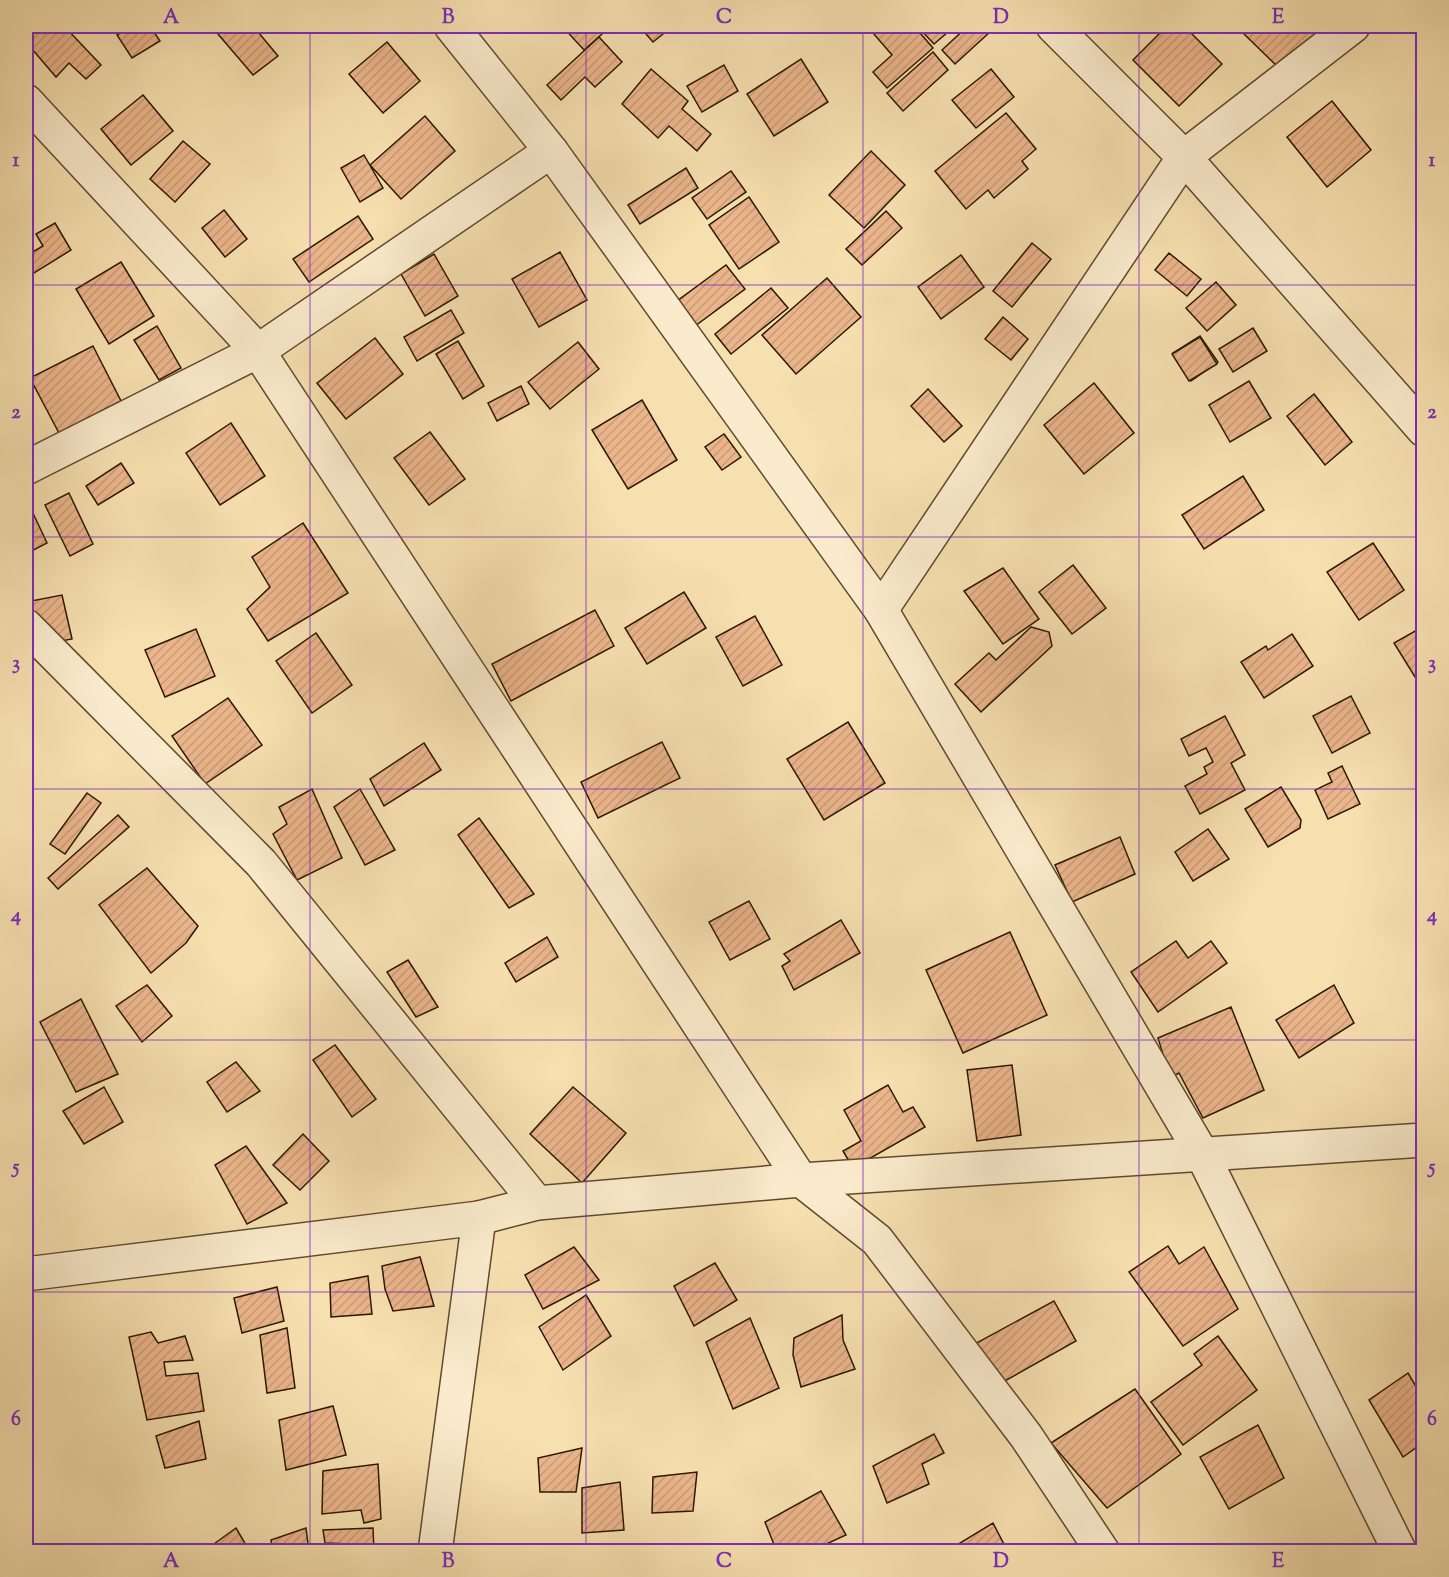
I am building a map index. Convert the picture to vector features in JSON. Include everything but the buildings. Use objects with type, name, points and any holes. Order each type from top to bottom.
[{"type":"street","points":[[452,26],[551,151],[881,610],[1202,1154],[1400,1551]]},
{"type":"street","points":[[1053,26],[1184,157],[1424,430]]},
{"type":"street","points":[[881,610],[1184,157],[1353,26]]},
{"type":"street","points":[[26,101],[258,351],[801,1180],[877,1240],[1026,1436],[1103,1551]]},
{"type":"street","points":[[26,468],[258,351],[551,151]]},
{"type":"street","points":[[26,626],[261,863],[537,1203]]},
{"type":"street","points":[[26,1274],[479,1218],[537,1203],[801,1180],[1424,1140]]},
{"type":"street","points":[[435,1551],[479,1218]]}]
